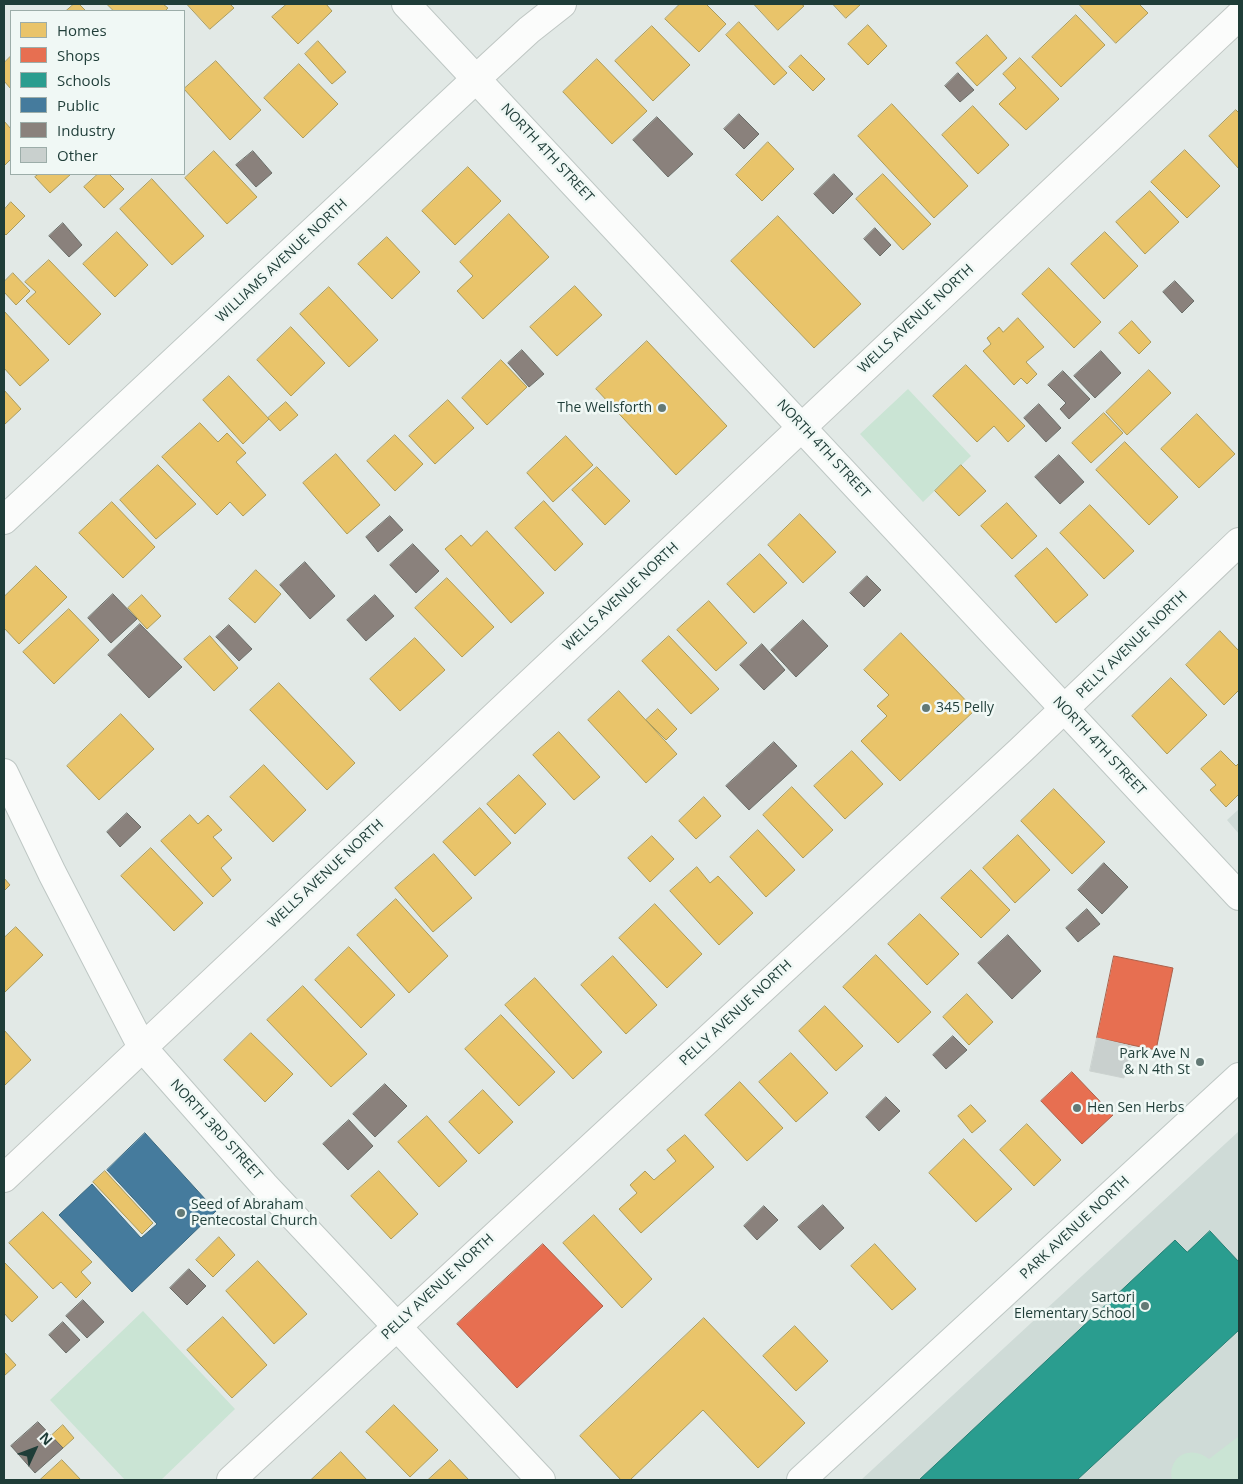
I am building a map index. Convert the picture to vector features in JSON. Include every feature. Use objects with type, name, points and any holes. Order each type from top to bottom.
[{"type":"street","name":"NORTH 4TH STREET","points":[[406,4],[1239,896]]},
{"type":"street","name":"WILLIAMS AVENUE NORTH","points":[[4,520],[477,78],[529,30],[562,4]]},
{"type":"street","name":"WELLS AVENUE NORTH","points":[[4,1178],[1239,16]]},
{"type":"street","name":"PELLY AVENUE NORTH","points":[[231,1480],[395,1326],[1065,709],[1239,542]]},
{"type":"street","name":"NORTH 3RD STREET","points":[[4,773],[52,873],[142,1047],[264,1185],[541,1480]]},
{"type":"street","name":"PARK AVENUE NORTH","points":[[801,1480],[1239,1077]]},
{"type":"shaded area","points":[[1239,809],[1239,834],[1227,820]]},
{"type":"shaded area","name":"Sartori Elementary School","points":[[1239,1131],[1239,1480],[861,1480]]},
{"type":"green space","points":[[908,389],[971,456],[923,502],[860,434]]},
{"type":"green space","points":[[143,1311],[235,1409],[161,1480],[125,1480],[50,1400]]},
{"type":"green space","points":[[1239,1436],[1239,1480],[1172,1480],[1173,1464],[1182,1455],[1195,1453],[1209,1459]]},
{"type":"building: Homes","points":[[74,4],[79,4],[85,10],[67,10]]},
{"type":"building: Homes","points":[[107,4],[163,4],[168,8],[166,10],[113,10]]},
{"type":"building: Homes","points":[[187,4],[230,4],[234,8],[210,29]]},
{"type":"building: Homes","points":[[287,4],[326,4],[332,11],[298,44],[272,17]]},
{"type":"building: Homes","points":[[680,4],[706,4],[726,24],[699,52],[665,19]]},
{"type":"building: Homes","points":[[754,4],[801,4],[804,6],[778,30]]},
{"type":"building: Homes","points":[[833,4],[861,4],[846,18]]},
{"type":"building: Homes","points":[[1079,4],[1139,4],[1148,13],[1116,43]]},
{"type":"building: Homes","points":[[1076,15],[1105,45],[1061,87],[1032,57]]},
{"type":"building: Homes","points":[[739,22],[787,73],[774,85],[726,35]]},
{"type":"building: Homes","points":[[868,25],[887,46],[868,65],[848,44]]},
{"type":"building: Homes","points":[[652,26],[690,65],[653,101],[615,61]]},
{"type":"building: Homes","points":[[987,35],[1007,58],[977,86],[956,63]]},
{"type":"building: Homes","points":[[318,41],[346,72],[332,84],[305,54]]},
{"type":"building: Homes","points":[[801,55],[825,79],[813,91],[789,67]]},
{"type":"building: Homes","points":[[10,57],[10,88],[4,81],[4,63]]},
{"type":"building: Homes","points":[[1020,58],[1059,99],[1026,130],[999,104],[1016,88],[1003,74]]},
{"type":"building: Homes","points":[[597,59],[647,111],[612,144],[563,92]]},
{"type":"building: Homes","points":[[216,61],[261,110],[230,140],[185,88]]},
{"type":"building: Homes","points":[[299,64],[338,104],[303,138],[264,98]]},
{"type":"building: Homes","points":[[892,104],[968,186],[934,218],[858,136]]},
{"type":"building: Homes","points":[[973,106],[1009,145],[978,174],[942,135]]},
{"type":"building: Homes","points":[[1236,110],[1239,113],[1239,169],[1209,136]]},
{"type":"building: Homes","points":[[4,121],[10,128],[10,160],[4,166]]},
{"type":"building: Homes","points":[[768,142],[794,169],[762,201],[736,175]]},
{"type":"building: Homes","points":[[1185,150],[1220,186],[1187,218],[1151,182]]},
{"type":"building: Homes","points":[[214,151],[257,197],[227,224],[185,178]]},
{"type":"building: Homes","points":[[468,167],[501,201],[455,245],[422,211]]},
{"type":"building: Homes","points":[[883,174],[931,224],[903,250],[856,199]]},
{"type":"building: Homes","points":[[38,175],[70,175],[50,193],[35,177]]},
{"type":"building: Homes","points":[[97,175],[110,175],[124,189],[104,208],[84,187]]},
{"type":"building: Homes","points":[[152,179],[204,236],[172,265],[120,209]]},
{"type":"building: Homes","points":[[1150,191],[1179,222],[1145,254],[1116,222]]},
{"type":"building: Homes","points":[[11,202],[25,216],[6,235],[4,233],[4,210]]},
{"type":"building: Homes","points":[[509,214],[549,257],[483,319],[457,291],[473,276],[460,262]]},
{"type":"building: Homes","points":[[778,216],[861,304],[814,348],[731,261]]},
{"type":"building: Homes","points":[[117,232],[148,265],[115,297],[83,264]]},
{"type":"building: Homes","points":[[1105,232],[1138,266],[1104,299],[1071,264]]},
{"type":"building: Homes","points":[[387,237],[420,272],[392,299],[358,264]]},
{"type":"building: Homes","points":[[49,260],[101,314],[69,345],[26,301],[36,292],[25,282]]},
{"type":"building: Homes","points":[[1049,268],[1101,322],[1074,348],[1022,294]]},
{"type":"building: Homes","points":[[13,273],[30,291],[16,305],[4,292],[4,282]]},
{"type":"building: Homes","points":[[575,286],[602,315],[557,356],[530,327]]},
{"type":"building: Homes","points":[[329,287],[378,340],[349,367],[300,314]]},
{"type":"building: Homes","points":[[4,311],[49,360],[20,386],[4,368]]},
{"type":"building: Homes","points":[[1018,318],[1044,347],[1026,362],[1037,374],[1027,384],[1021,378],[1014,385],[983,351],[991,344],[987,338],[999,327],[1003,332]]},
{"type":"building: Homes","points":[[1132,321],[1151,342],[1139,354],[1119,333]]},
{"type":"building: Homes","points":[[291,327],[325,363],[291,396],[257,360]]},
{"type":"building: Homes","name":"The Wellsforth","points":[[647,341],[727,426],[676,475],[596,389]]},
{"type":"building: Homes","points":[[501,360],[527,387],[487,425],[462,398]]},
{"type":"building: Homes","points":[[966,365],[1025,426],[1008,442],[994,426],[977,442],[933,396]]},
{"type":"building: Homes","points":[[1149,370],[1171,393],[1127,435],[1106,412]]},
{"type":"building: Homes","points":[[229,376],[269,419],[243,444],[203,400]]},
{"type":"building: Homes","points":[[4,390],[21,409],[4,425]]},
{"type":"building: Homes","points":[[448,400],[474,428],[435,464],[409,436]]},
{"type":"building: Homes","points":[[286,402],[298,415],[280,431],[268,418]]},
{"type":"building: Homes","points":[[1104,413],[1123,433],[1091,463],[1072,443]]},
{"type":"building: Homes","points":[[1197,414],[1235,454],[1199,488],[1161,449]]},
{"type":"building: Homes","points":[[200,423],[218,442],[227,433],[246,453],[236,462],[266,495],[243,516],[230,502],[217,515],[162,457]]},
{"type":"building: Homes","points":[[395,435],[423,464],[395,491],[367,461]]},
{"type":"building: Homes","points":[[566,436],[593,465],[553,502],[527,473]]},
{"type":"building: Homes","points":[[1125,442],[1178,497],[1149,525],[1096,470]]},
{"type":"building: Homes","points":[[336,454],[380,505],[347,534],[303,483]]},
{"type":"building: Homes","points":[[158,465],[196,504],[156,539],[120,500]]},
{"type":"building: Homes","points":[[961,465],[986,491],[959,516],[935,491]]},
{"type":"building: Homes","points":[[597,467],[630,501],[605,525],[572,490]]},
{"type":"building: Homes","points":[[544,501],[583,544],[555,571],[515,528]]},
{"type":"building: Homes","points":[[112,502],[155,547],[123,578],[79,533]]},
{"type":"building: Homes","points":[[1007,503],[1037,536],[1012,559],[981,526]]},
{"type":"building: Homes","points":[[1090,505],[1134,551],[1104,579],[1060,533]]},
{"type":"building: Homes","points":[[800,514],[836,552],[803,583],[768,545]]},
{"type":"building: Homes","points":[[487,531],[544,593],[511,623],[445,549],[461,535],[471,546]]},
{"type":"building: Homes","points":[[1047,548],[1088,595],[1056,623],[1015,576]]},
{"type":"building: Homes","points":[[760,554],[787,583],[754,613],[727,584]]},
{"type":"building: Homes","points":[[36,566],[67,597],[19,644],[4,628],[4,597]]},
{"type":"building: Homes","points":[[256,570],[281,594],[255,623],[229,599]]},
{"type":"building: Homes","points":[[447,578],[494,627],[462,657],[415,608]]},
{"type":"building: Homes","points":[[142,595],[161,616],[147,629],[128,608]]},
{"type":"building: Homes","points":[[709,601],[747,643],[716,671],[677,630]]},
{"type":"building: Homes","points":[[69,609],[99,640],[54,684],[23,652]]},
{"type":"building: Homes","points":[[1220,631],[1239,651],[1239,690],[1224,705],[1186,665]]},
{"type":"building: Homes","name":"345 Pelly","points":[[901,633],[975,710],[900,781],[861,741],[887,716],[877,706],[889,695],[864,670]]},
{"type":"building: Homes","points":[[210,636],[238,668],[214,691],[184,659]]},
{"type":"building: Homes","points":[[669,636],[719,689],[691,714],[642,661]]},
{"type":"building: Homes","points":[[415,638],[445,670],[400,711],[370,679]]},
{"type":"building: Homes","points":[[1171,678],[1207,715],[1167,754],[1132,716]]},
{"type":"building: Homes","points":[[279,683],[355,763],[327,790],[250,710]]},
{"type":"building: Homes","points":[[619,691],[677,754],[646,783],[588,720]]},
{"type":"building: Homes","points":[[658,709],[677,729],[666,740],[646,720]]},
{"type":"building: Homes","points":[[121,714],[154,749],[99,800],[67,766]]},
{"type":"building: Homes","points":[[559,732],[600,777],[574,800],[533,755]]},
{"type":"building: Homes","points":[[852,751],[883,784],[845,819],[814,786]]},
{"type":"building: Homes","points":[[1221,751],[1236,766],[1239,763],[1239,794],[1226,807],[1210,790],[1216,785],[1201,769]]},
{"type":"building: Homes","points":[[264,765],[306,810],[273,842],[230,797]]},
{"type":"building: Homes","points":[[519,775],[546,804],[515,834],[487,804]]},
{"type":"building: Homes","points":[[792,787],[833,830],[803,858],[763,815]]},
{"type":"building: Homes","points":[[1054,789],[1105,842],[1072,874],[1021,821]]},
{"type":"building: Homes","points":[[704,797],[721,816],[696,839],[679,821]]},
{"type":"building: Homes","points":[[480,808],[511,843],[475,876],[443,842]]},
{"type":"building: Homes","points":[[190,815],[198,824],[208,815],[222,830],[213,837],[232,858],[221,868],[231,880],[213,897],[161,841]]},
{"type":"building: Homes","points":[[758,830],[795,870],[766,897],[730,857]]},
{"type":"building: Homes","points":[[1018,835],[1050,870],[1015,903],[983,868]]},
{"type":"building: Homes","points":[[652,836],[674,859],[650,882],[628,858]]},
{"type":"building: Homes","points":[[151,848],[203,903],[174,931],[121,876]]},
{"type":"building: Homes","points":[[434,854],[472,898],[433,932],[395,888]]},
{"type":"building: Homes","points":[[697,867],[710,883],[718,876],[753,913],[719,945],[670,891]]},
{"type":"building: Homes","points":[[971,870],[1010,910],[981,938],[941,898]]},
{"type":"building: Homes","points":[[4,878],[10,885],[4,891]]},
{"type":"building: Homes","points":[[396,899],[448,956],[409,993],[357,935]]},
{"type":"building: Homes","points":[[655,904],[702,954],[667,988],[619,938]]},
{"type":"building: Homes","points":[[920,914],[959,954],[927,985],[888,944]]},
{"type":"building: Homes","points":[[16,927],[43,955],[4,993],[4,938]]},
{"type":"building: Homes","points":[[349,947],[395,995],[361,1028],[315,980]]},
{"type":"building: Homes","points":[[876,955],[931,1012],[898,1043],[843,987]]},
{"type":"building: Homes","points":[[613,956],[657,1005],[626,1034],[581,985]]},
{"type":"building: Homes","points":[[535,978],[602,1052],[573,1079],[505,1005]]},
{"type":"building: Homes","points":[[303,986],[367,1054],[331,1087],[267,1020]]},
{"type":"building: Homes","points":[[967,994],[993,1022],[969,1045],[943,1017]]},
{"type":"building: Homes","points":[[825,1006],[863,1046],[836,1071],[799,1031]]},
{"type":"building: Homes","points":[[501,1015],[555,1072],[519,1106],[465,1049]]},
{"type":"building: Homes","points":[[4,1030],[31,1060],[4,1086]]},
{"type":"building: Homes","points":[[251,1033],[293,1074],[265,1102],[224,1060]]},
{"type":"building: Homes","points":[[791,1053],[828,1093],[796,1122],[759,1082]]},
{"type":"building: Homes","points":[[740,1082],[783,1128],[747,1161],[705,1115]]},
{"type":"building: Homes","points":[[483,1090],[513,1122],[479,1154],[449,1122]]},
{"type":"building: Homes","points":[[971,1105],[986,1121],[972,1133],[958,1116]]},
{"type":"building: Homes","points":[[427,1116],[467,1161],[439,1187],[398,1142]]},
{"type":"building: Homes","points":[[1027,1124],[1061,1160],[1034,1186],[1000,1150]]},
{"type":"building: Homes","points":[[685,1135],[714,1167],[641,1233],[619,1209],[637,1193],[630,1185],[645,1171],[654,1180],[676,1161],[667,1150]]},
{"type":"building: Homes","points":[[964,1139],[1012,1189],[976,1222],[929,1173]]},
{"type":"building: Homes","points":[[105,1171],[153,1223],[142,1234],[93,1182]]},
{"type":"building: Homes","points":[[379,1171],[418,1214],[391,1239],[351,1196]]},
{"type":"building: Homes","points":[[43,1212],[92,1262],[81,1272],[91,1283],[76,1298],[61,1282],[53,1289],[9,1243]]},
{"type":"building: Homes","points":[[594,1215],[652,1279],[622,1308],[563,1243]]},
{"type":"building: Homes","points":[[219,1237],[235,1255],[213,1277],[196,1260]]},
{"type":"building: Homes","points":[[875,1244],[916,1289],[892,1310],[851,1266]]},
{"type":"building: Homes","points":[[258,1261],[307,1314],[274,1344],[226,1291]]},
{"type":"building: Homes","points":[[4,1262],[38,1297],[12,1322],[4,1313]]},
{"type":"building: Homes","points":[[223,1317],[267,1365],[232,1398],[187,1350]]},
{"type":"building: Homes","points":[[704,1318],[805,1423],[758,1468],[703,1410],[630,1480],[621,1480],[580,1436]]},
{"type":"building: Homes","points":[[795,1326],[828,1361],[796,1391],[763,1356]]},
{"type":"building: Homes","points":[[4,1352],[16,1365],[4,1376]]},
{"type":"building: Homes","points":[[394,1405],[438,1450],[410,1477],[366,1432]]},
{"type":"building: Homes","points":[[63,1425],[74,1438],[63,1448],[51,1436]]},
{"type":"building: Homes","points":[[341,1452],[367,1480],[311,1480]]},
{"type":"building: Homes","points":[[62,1460],[81,1480],[40,1480]]},
{"type":"building: Homes","points":[[450,1460],[469,1480],[428,1480]]},
{"type":"building: Shops","points":[[1114,956],[1173,968],[1156,1050],[1097,1038]]},
{"type":"building: Shops","name":"Hen Sen Herbs","points":[[1072,1072],[1113,1115],[1082,1144],[1041,1101]]},
{"type":"building: Shops","points":[[543,1244],[603,1306],[517,1388],[457,1324]]},
{"type":"building: Schools","points":[[1210,1231],[1239,1262],[1239,1330],[1077,1480],[919,1480],[1175,1240],[1187,1252]]},
{"type":"building: Public","name":"Seed of Abraham Pentecostal Church","points":[[145,1133],[216,1211],[132,1292],[59,1215],[92,1184],[141,1238],[157,1224],[107,1170]]},
{"type":"building: Industry","points":[[958,73],[974,90],[960,102],[945,86]]},
{"type":"building: Industry","points":[[739,114],[759,134],[744,149],[724,129]]},
{"type":"building: Industry","points":[[657,117],[693,154],[668,177],[633,140]]},
{"type":"building: Industry","points":[[253,151],[272,173],[256,187],[236,165]]},
{"type":"building: Industry","points":[[834,174],[853,194],[833,214],[814,194]]},
{"type":"building: Industry","points":[[63,223],[82,245],[69,257],[49,236]]},
{"type":"building: Industry","points":[[875,228],[891,245],[880,256],[864,239]]},
{"type":"building: Industry","points":[[1175,281],[1194,301],[1182,313],[1163,292]]},
{"type":"building: Industry","points":[[522,350],[544,374],[529,387],[508,363]]},
{"type":"building: Industry","points":[[1101,351],[1121,373],[1095,398],[1074,376]]},
{"type":"building: Industry","points":[[1063,371],[1090,399],[1069,419],[1060,409],[1066,403],[1048,385]]},
{"type":"building: Industry","points":[[1039,404],[1061,428],[1046,442],[1024,418]]},
{"type":"building: Industry","points":[[1059,455],[1084,482],[1060,504],[1035,477]]},
{"type":"building: Industry","points":[[390,516],[403,530],[378,552],[366,537]]},
{"type":"building: Industry","points":[[413,544],[439,571],[416,593],[390,565]]},
{"type":"building: Industry","points":[[305,562],[335,596],[310,619],[280,585]]},
{"type":"building: Industry","points":[[867,576],[881,590],[864,607],[850,593]]},
{"type":"building: Industry","points":[[113,594],[137,619],[111,643],[88,618]]},
{"type":"building: Industry","points":[[375,595],[394,616],[366,641],[347,620]]},
{"type":"building: Industry","points":[[803,620],[828,646],[796,677],[771,650]]},
{"type":"building: Industry","points":[[140,624],[182,667],[149,698],[108,655]]},
{"type":"building: Industry","points":[[229,625],[252,649],[239,661],[216,637]]},
{"type":"building: Industry","points":[[762,644],[785,670],[764,690],[740,665]]},
{"type":"building: Industry","points":[[774,742],[797,766],[749,810],[726,786]]},
{"type":"building: Industry","points":[[127,813],[141,827],[120,847],[107,832]]},
{"type":"building: Industry","points":[[1104,863],[1128,887],[1102,914],[1078,890]]},
{"type":"building: Industry","points":[[1087,909],[1100,924],[1078,942],[1066,928]]},
{"type":"building: Industry","points":[[1008,935],[1041,971],[1012,999],[978,963]]},
{"type":"building: Industry","points":[[953,1036],[967,1050],[946,1069],[933,1055]]},
{"type":"building: Industry","points":[[385,1084],[407,1106],[375,1137],[353,1114]]},
{"type":"building: Industry","points":[[886,1097],[900,1111],[879,1131],[866,1117]]},
{"type":"building: Industry","points":[[349,1120],[373,1146],[348,1170],[323,1144]]},
{"type":"building: Industry","points":[[823,1205],[844,1228],[820,1250],[798,1227]]},
{"type":"building: Industry","points":[[764,1206],[778,1220],[757,1240],[744,1226]]},
{"type":"building: Industry","points":[[189,1269],[206,1286],[187,1305],[170,1288]]},
{"type":"building: Industry","points":[[83,1300],[104,1322],[87,1338],[66,1316]]},
{"type":"building: Industry","points":[[63,1322],[80,1340],[66,1353],[49,1335]]},
{"type":"building: Industry","points":[[38,1422],[63,1448],[35,1473],[11,1446]]},
{"type":"building: Other","points":[[1097,1038],[1131,1046],[1124,1078],[1090,1071]]},
{"type":"place","name":"The Wellsforth","points":[[662,408]]},
{"type":"place","name":"345 Pelly","points":[[926,708]]},
{"type":"place","name":"Park Ave N & N 4th St","points":[[1200,1062]]},
{"type":"place","name":"Hen Sen Herbs","points":[[1077,1108]]},
{"type":"place","name":"Seed of Abraham Pentecostal Church","points":[[181,1213]]},
{"type":"place","name":"Sartori Elementary School","points":[[1145,1306]]}]
